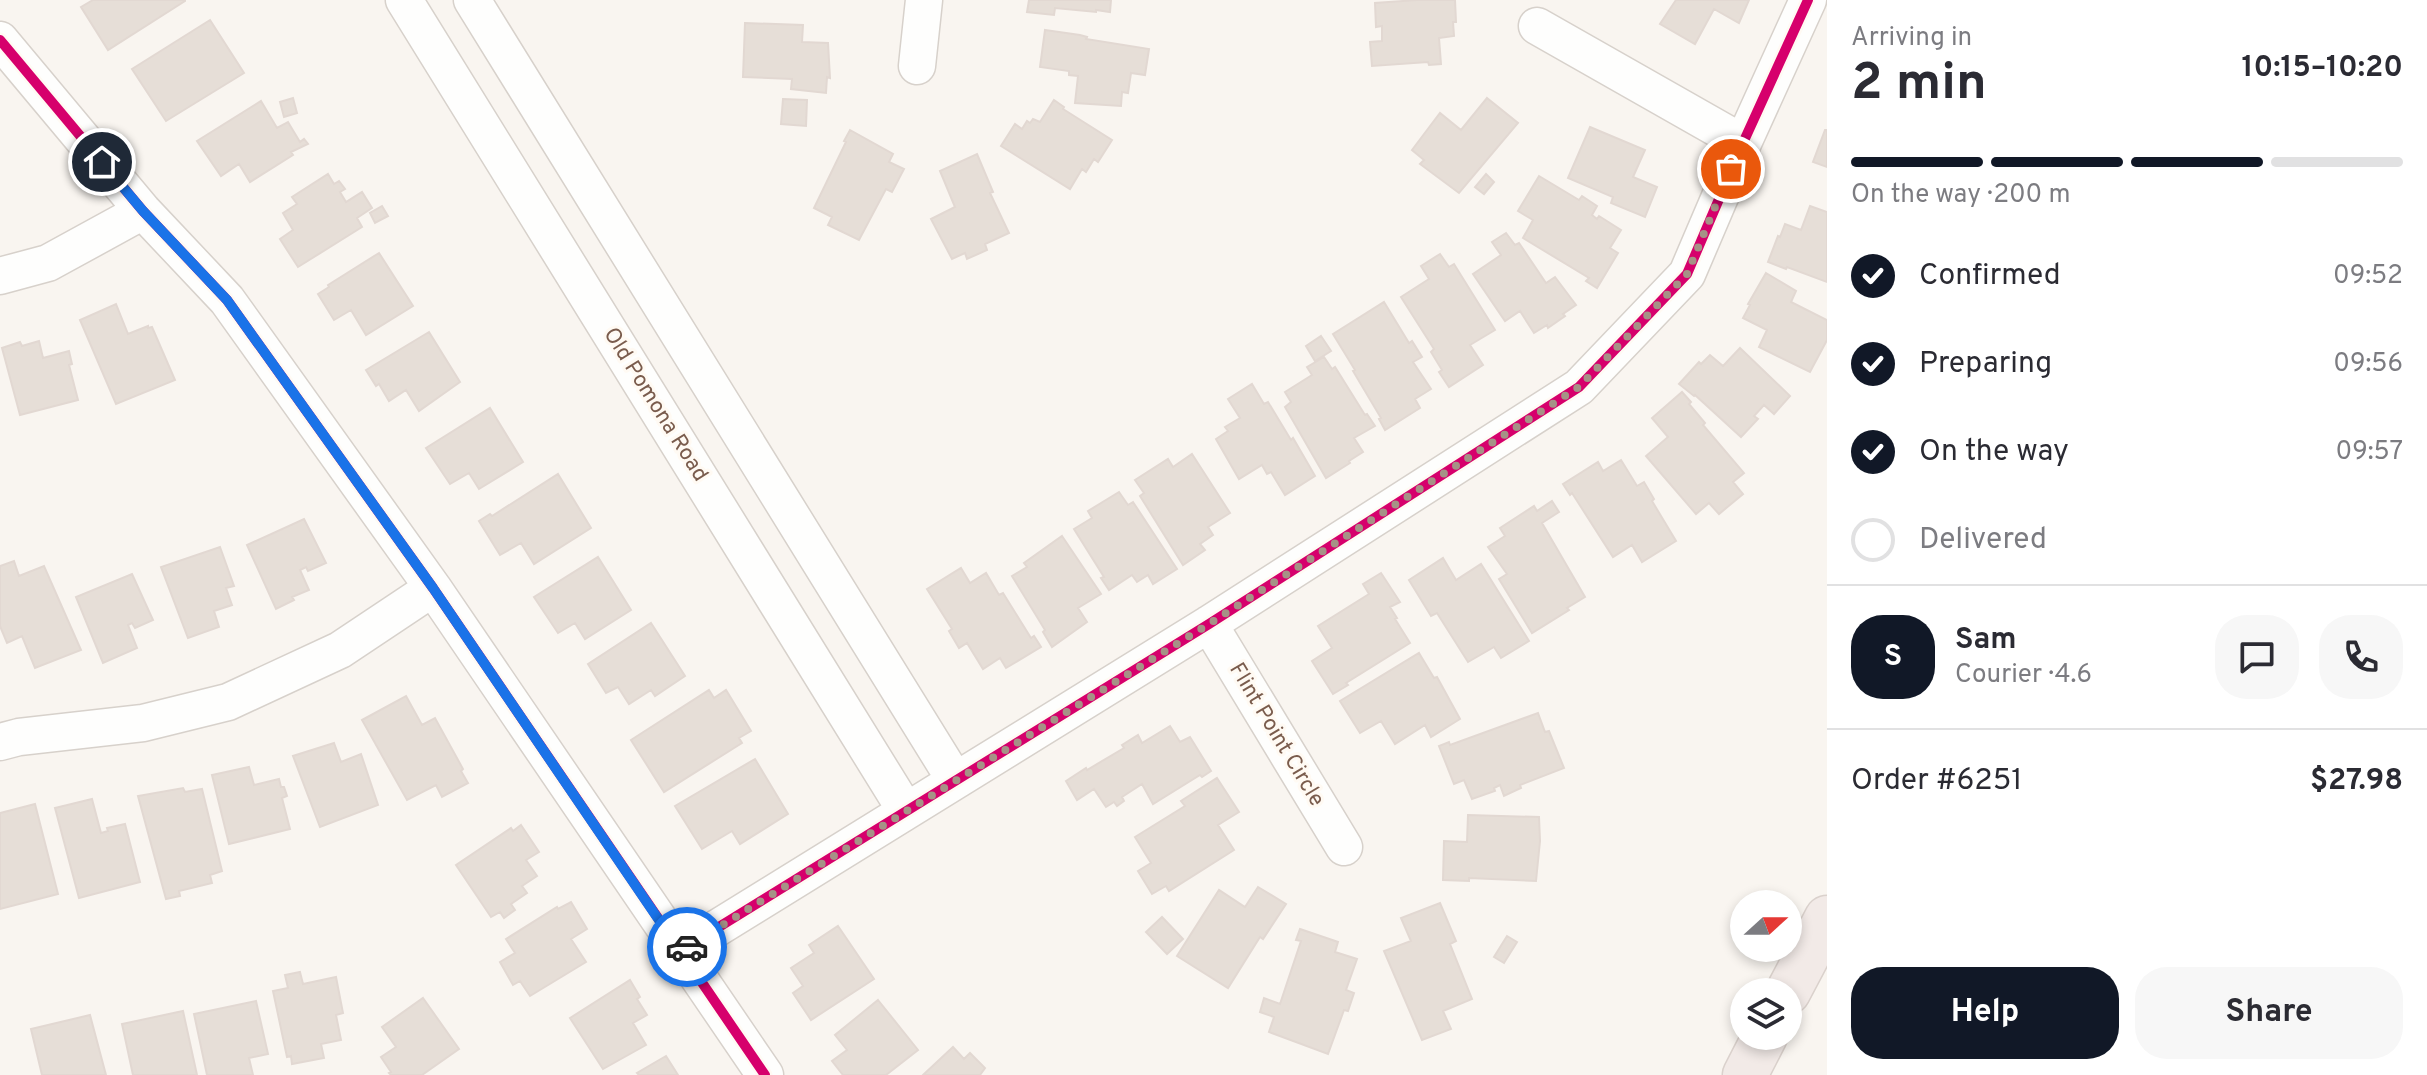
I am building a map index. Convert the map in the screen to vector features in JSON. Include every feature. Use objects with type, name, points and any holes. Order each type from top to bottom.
[{"type":"highway","points":[[1795,978],[1827,918]]},
{"type":"highway","points":[[1745,1075],[1758,1050]]},
{"type":"street","name":"Old Pomona Road","points":[[404,0],[906,811]]},
{"type":"street","points":[[472,0],[955,780]]},
{"type":"street","points":[[917,66],[924,0]]},
{"type":"street","points":[[680,951],[1209,624],[1579,387],[1687,274],[1808,0]]},
{"type":"street","points":[[1537,26],[1743,143]]},
{"type":"street","points":[[0,40],[143,211],[227,300],[433,588],[765,1075]]},
{"type":"street","points":[[0,276],[48,263],[143,211]]},
{"type":"street","points":[[0,742],[19,737],[143,723],[228,702],[340,650],[433,588]]},
{"type":"street","name":"Flint Point Circle","points":[[1209,624],[1344,847]]},
{"type":"building","points":[[93,0],[185,1],[108,50],[81,7]]},
{"type":"building","points":[[1029,0],[1111,0],[1110,12],[1055,8],[1054,15],[1027,12]]},
{"type":"building","points":[[1455,0],[1454,36],[1439,38],[1441,64],[1372,66],[1370,42],[1382,41],[1382,26],[1376,27],[1375,3]]},
{"type":"building","points":[[1676,0],[1749,0],[1739,23],[1714,9],[1695,44],[1660,24]]},
{"type":"building","points":[[210,20],[244,73],[166,121],[132,69]]},
{"type":"building","points":[[745,23],[803,25],[802,42],[828,43],[830,78],[827,77],[826,93],[791,89],[792,79],[743,77]]},
{"type":"building","points":[[1045,30],[1149,49],[1145,75],[1131,73],[1128,93],[1122,92],[1121,106],[1075,103],[1078,76],[1069,75],[1069,71],[1040,67]]},
{"type":"building","points":[[293,98],[297,113],[284,117],[280,102]]},
{"type":"building","points":[[1487,98],[1518,123],[1459,193],[1420,164],[1424,160],[1412,150],[1440,113],[1461,130]]},
{"type":"building","points":[[783,99],[807,100],[806,126],[781,124]]},
{"type":"building","points":[[1054,100],[1112,140],[1098,162],[1094,159],[1086,172],[1082,169],[1070,189],[1001,146],[1015,124],[1022,129],[1027,121],[1030,123],[1033,119],[1040,122]]},
{"type":"building","points":[[261,101],[277,128],[288,122],[300,142],[304,139],[308,144],[291,152],[293,155],[250,182],[239,164],[221,176],[197,141]]},
{"type":"building","points":[[1590,127],[1645,150],[1633,177],[1657,187],[1645,217],[1611,203],[1613,197],[1568,178]]},
{"type":"building","points":[[850,130],[893,154],[889,162],[904,169],[892,192],[886,189],[859,240],[828,225],[832,217],[814,208]]},
{"type":"building","points":[[1827,130],[1827,167],[1813,162]]},
{"type":"building","points":[[977,154],[993,192],[990,193],[1009,233],[985,244],[987,250],[967,259],[965,253],[952,259],[931,219],[955,207],[940,171]]},
{"type":"building","points":[[328,174],[334,184],[339,181],[345,189],[340,192],[346,202],[362,192],[372,208],[357,218],[362,227],[298,267],[280,239],[293,230],[283,213],[297,204],[292,197]]},
{"type":"building","points":[[1486,174],[1494,182],[1484,194],[1475,187]]},
{"type":"building","points":[[1539,176],[1579,200],[1582,196],[1597,206],[1592,215],[1621,230],[1610,248],[1618,253],[1597,288],[1586,281],[1589,278],[1523,238],[1533,220],[1518,211]]},
{"type":"building","points":[[382,206],[388,216],[375,223],[370,213]]},
{"type":"building","points":[[1810,206],[1827,212],[1827,282],[1768,262],[1785,224],[1801,230]]},
{"type":"building","points":[[1506,233],[1515,245],[1519,243],[1546,283],[1555,277],[1576,305],[1548,328],[1547,325],[1534,333],[1520,311],[1505,321],[1473,274],[1501,255],[1492,242]]},
{"type":"building","points":[[379,253],[413,306],[366,335],[351,310],[334,320],[318,294]]},
{"type":"building","points":[[1440,254],[1449,267],[1454,264],[1495,330],[1470,345],[1483,365],[1449,387],[1431,352],[1434,349],[1401,297],[1429,279],[1421,266]]},
{"type":"building","points":[[1766,273],[1796,291],[1791,302],[1827,320],[1827,340],[1810,372],[1759,347],[1767,330],[1743,318]]},
{"type":"building","points":[[1384,302],[1409,343],[1412,341],[1422,357],[1413,362],[1431,389],[1415,399],[1420,408],[1385,430],[1333,334]]},
{"type":"building","points":[[116,304],[128,334],[152,327],[175,380],[116,404],[80,320]]},
{"type":"building","points":[[429,332],[460,382],[419,411],[406,390],[389,401],[366,370]]},
{"type":"building","points":[[1321,336],[1331,351],[1315,361],[1306,346]]},
{"type":"building","points":[[39,341],[43,358],[69,351],[72,364],[69,365],[78,400],[20,415],[2,348],[20,342],[22,346]]},
{"type":"building","points":[[1740,348],[1790,396],[1774,414],[1764,405],[1754,416],[1758,419],[1741,437],[1679,384],[1699,362],[1701,364],[1710,355],[1723,366]]},
{"type":"building","points":[[1324,357],[1332,369],[1335,367],[1375,426],[1354,438],[1363,452],[1326,478],[1285,407],[1291,402],[1285,392],[1312,375],[1307,367]]},
{"type":"building","points":[[1252,384],[1264,404],[1268,402],[1291,440],[1293,438],[1315,476],[1285,495],[1271,472],[1267,474],[1262,465],[1239,479],[1216,439],[1228,431],[1225,427],[1240,418],[1228,399]]},
{"type":"building","points":[[1682,392],[1705,423],[1703,425],[1744,473],[1733,482],[1743,494],[1719,514],[1709,503],[1696,514],[1646,456],[1668,437],[1652,418]]},
{"type":"building","points":[[490,408],[523,462],[479,489],[469,473],[450,484],[426,448]]},
{"type":"building","points":[[1192,454],[1230,513],[1208,527],[1213,535],[1200,544],[1205,550],[1183,565],[1140,496],[1144,493],[1135,480],[1168,459],[1173,467]]},
{"type":"building","points":[[1621,460],[1637,486],[1644,482],[1676,541],[1642,562],[1632,545],[1613,557],[1563,484],[1598,462],[1603,471]]},
{"type":"building","points":[[558,474],[591,528],[534,564],[521,543],[500,555],[479,521]]},
{"type":"building","points":[[1119,492],[1128,505],[1133,502],[1177,569],[1153,584],[1148,575],[1137,582],[1132,575],[1109,590],[1074,529],[1092,518],[1088,511]]},
{"type":"building","points":[[1552,501],[1559,512],[1542,523],[1585,597],[1532,633],[1499,579],[1507,574],[1488,547],[1505,536],[1500,528],[1534,506],[1537,511]]},
{"type":"building","points":[[304,519],[326,563],[308,571],[306,567],[300,570],[309,590],[292,597],[294,600],[276,609],[247,545]]},
{"type":"building","points":[[1062,536],[1101,594],[1078,608],[1087,622],[1052,647],[1012,576],[1027,567],[1024,563]]},
{"type":"building","points":[[220,547],[234,586],[226,588],[232,605],[214,611],[219,627],[188,638],[161,567]]},
{"type":"building","points":[[598,557],[631,610],[585,639],[575,623],[558,633],[534,597]]},
{"type":"building","points":[[1443,558],[1456,580],[1481,564],[1529,641],[1501,658],[1494,647],[1468,662],[1437,613],[1431,616],[1409,580]]},
{"type":"building","points":[[14,561],[19,576],[44,566],[81,650],[35,668],[22,636],[7,643],[0,626],[0,566]]},
{"type":"building","points":[[961,568],[970,583],[986,573],[999,595],[1003,593],[1031,638],[1034,636],[1041,647],[1006,668],[1000,658],[983,669],[967,643],[959,648],[949,631],[952,629],[927,589]]},
{"type":"building","points":[[1381,573],[1400,602],[1390,607],[1410,643],[1333,694],[1312,661],[1332,648],[1318,626],[1369,594],[1363,584]]},
{"type":"building","points":[[132,574],[153,620],[135,628],[132,623],[128,625],[137,648],[103,663],[76,597]]},
{"type":"building","points":[[651,623],[685,676],[655,696],[651,690],[629,704],[618,687],[606,693],[588,664]]},
{"type":"building","points":[[1419,653],[1434,678],[1437,677],[1460,719],[1431,737],[1425,725],[1395,744],[1381,721],[1360,733],[1340,701]]},
{"type":"building","points":[[709,690],[714,698],[726,690],[751,731],[739,738],[742,743],[664,792],[631,740]]},
{"type":"building","points":[[406,696],[422,725],[435,718],[468,783],[442,797],[436,785],[407,800],[362,720]]},
{"type":"building","points":[[1538,713],[1564,768],[1520,785],[1521,788],[1504,796],[1500,785],[1494,788],[1495,791],[1472,799],[1464,780],[1454,784],[1439,746],[1449,742],[1450,745]]},
{"type":"building","points":[[1170,726],[1180,742],[1190,737],[1211,771],[1153,804],[1142,784],[1122,797],[1124,801],[1117,806],[1114,802],[1106,807],[1094,789],[1077,800],[1066,781],[1124,748],[1122,745],[1138,735],[1142,743]]},
{"type":"building","points":[[334,743],[341,762],[361,754],[378,805],[320,827],[293,756]]},
{"type":"building","points":[[755,759],[788,814],[740,844],[732,831],[702,849],[675,806]]},
{"type":"building","points":[[249,767],[254,785],[279,779],[287,796],[282,798],[290,829],[229,844],[212,775]]},
{"type":"building","points":[[1217,778],[1239,812],[1218,825],[1234,850],[1169,891],[1166,886],[1152,894],[1138,871],[1151,863],[1135,837],[1185,806],[1181,801]]},
{"type":"building","points":[[183,788],[185,792],[202,789],[222,871],[210,875],[212,883],[179,891],[180,896],[166,899],[138,796]]},
{"type":"building","points":[[92,799],[101,833],[108,831],[107,828],[125,824],[140,882],[79,898],[55,808]]},
{"type":"building","points":[[35,804],[58,894],[0,909],[0,813]]},
{"type":"building","points":[[1468,815],[1539,817],[1536,881],[1443,880],[1444,841],[1467,842]]},
{"type":"building","points":[[521,825],[539,852],[526,860],[537,876],[522,886],[527,893],[511,904],[515,910],[504,918],[500,912],[491,917],[456,865],[511,828],[513,831]]},
{"type":"building","points":[[1258,887],[1286,904],[1263,939],[1260,937],[1228,988],[1177,956],[1219,890],[1245,907]]},
{"type":"building","points":[[571,902],[587,929],[571,939],[586,962],[530,996],[520,981],[513,985],[500,962],[515,953],[506,939],[557,907]]},
{"type":"building","points":[[1440,903],[1456,941],[1450,944],[1472,999],[1443,1011],[1451,1029],[1422,1040],[1384,951],[1411,941],[1401,918]]},
{"type":"building","points":[[1162,917],[1183,939],[1167,954],[1146,932]]},
{"type":"building","points":[[838,926],[874,979],[811,1020],[793,993],[803,986],[791,968],[814,953],[809,945]]},
{"type":"building","points":[[1300,929],[1338,942],[1335,952],[1357,959],[1346,990],[1354,993],[1348,1011],[1344,1010],[1328,1054],[1269,1032],[1274,1017],[1260,1012],[1264,998],[1280,1004],[1301,941],[1296,940]]},
{"type":"building","points":[[1507,936],[1517,942],[1504,963],[1494,957]]},
{"type":"building","points":[[300,972],[303,984],[336,977],[343,1013],[336,1015],[341,1040],[321,1044],[324,1058],[292,1064],[291,1056],[287,1057],[273,991],[288,988],[285,975]]},
{"type":"building","points":[[630,980],[647,1015],[633,1023],[646,1045],[603,1069],[570,1018]]},
{"type":"building","points":[[423,998],[459,1049],[422,1075],[391,1075],[381,1057],[396,1047],[382,1027]]},
{"type":"building","points":[[878,1000],[918,1050],[886,1075],[843,1075],[832,1061],[847,1050],[835,1035]]},
{"type":"building","points":[[256,1001],[268,1054],[249,1058],[253,1075],[207,1075],[194,1014]]},
{"type":"building","points":[[183,1011],[197,1075],[133,1075],[122,1024]]},
{"type":"building","points":[[90,1015],[106,1075],[42,1075],[31,1029]]},
{"type":"building","points":[[953,1047],[964,1059],[970,1053],[985,1068],[980,1075],[923,1075]]},
{"type":"building","points":[[666,1056],[678,1075],[637,1073]]},
{"type":"cycle path","points":[[680,951],[1209,624],[1579,387],[1687,274],[1808,0]]},
{"type":"cycle path","points":[[0,40],[143,211],[227,300],[433,588],[765,1075]]},
{"type":"way so far","points":[[687,947],[1209,624],[1579,387],[1687,274],[1731,169]]},
{"type":"route","points":[[102,162],[143,211],[227,300],[433,588],[680,951],[687,947]]}]
